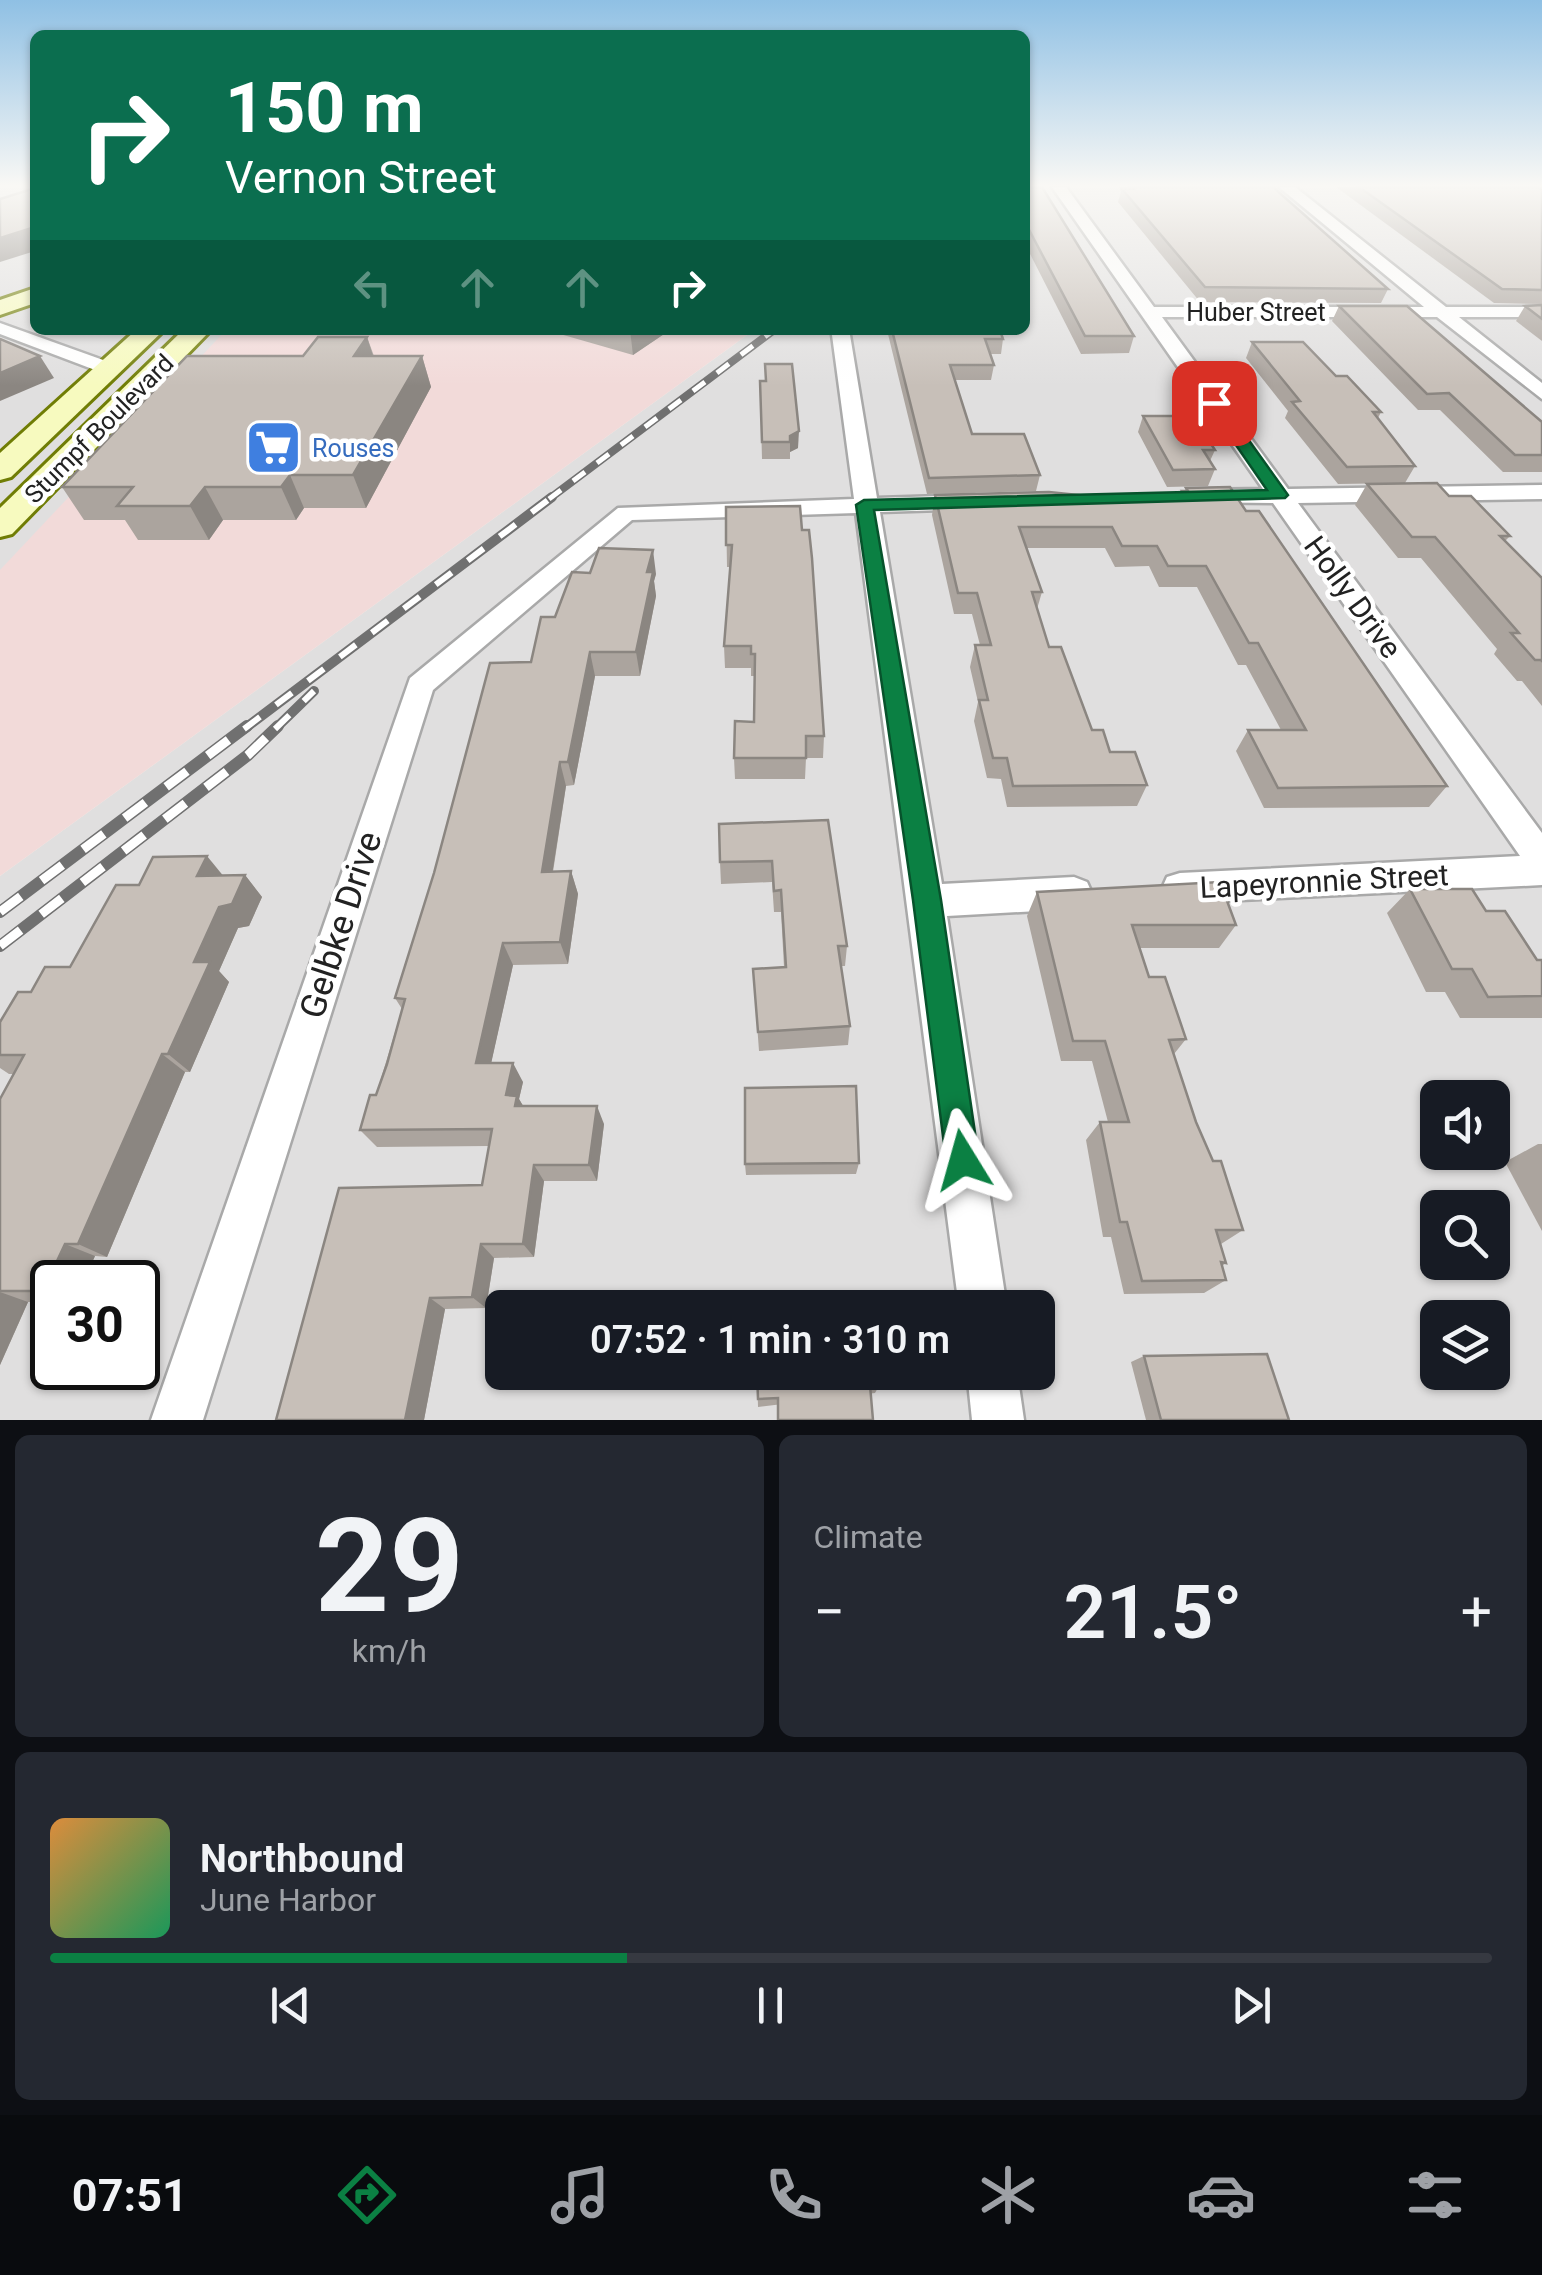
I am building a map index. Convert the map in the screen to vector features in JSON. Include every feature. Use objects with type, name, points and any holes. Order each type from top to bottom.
[{"type":"main road","points":[[0,285],[30,276]]},
{"type":"main road","points":[[0,308],[30,298]]},
{"type":"main road","name":"Stumpf Boulevard","points":[[0,470],[146,335]]},
{"type":"main road","name":"Stumpf Boulevard","points":[[0,528],[193,335]]},
{"type":"street","name":"Holly Drive","points":[[1106,253],[1542,860]]},
{"type":"street","points":[[1368,253],[1542,393]]},
{"type":"street","name":"Huber Street","points":[[1149,312],[1542,312]]},
{"type":"street","points":[[0,328],[110,369]]},
{"type":"street","points":[[841,335],[927,900],[981,1290]]},
{"type":"street","points":[[1180,497],[1542,492]]},
{"type":"street","points":[[864,505],[1003,502]]},
{"type":"street","name":"Gelbke Drive","points":[[177,1420],[420,685],[626,513],[864,505]]},
{"type":"street","name":"Lapeyronnie Street","points":[[1145,890],[1542,870]]},
{"type":"street","points":[[927,900],[1106,892]]},
{"type":"street","points":[[994,1390],[998,1420]]},
{"type":"shaded area","points":[[0,253],[30,253],[30,335],[225,335],[0,574]]},
{"type":"shaded area","points":[[1030,253],[1542,253],[1542,1420],[0,1420],[0,876],[747,335],[1030,335]]},
{"type":"shaded area","points":[[221,335],[747,335],[0,876],[0,570]]},
{"type":"building","points":[[1041,253],[1083,253],[1134,336],[1085,336]]},
{"type":"building","points":[[1176,253],[1348,253],[1388,289],[1205,287]]},
{"type":"building","points":[[1452,253],[1542,253],[1542,290],[1502,289]]},
{"type":"building","points":[[1542,305],[1542,319],[1525,306]]},
{"type":"building","points":[[1339,306],[1407,306],[1542,422],[1542,455],[1515,455],[1449,393],[1427,394]]},
{"type":"building","points":[[893,335],[1002,335],[1003,339],[985,339],[994,365],[950,365],[972,434],[1024,434],[1040,475],[929,478]]},
{"type":"building","name":"Rouses","points":[[318,337],[367,337],[354,356],[422,356],[353,475],[290,475],[281,487],[205,487],[190,506],[117,506],[133,487],[62,487],[187,356],[303,356]]},
{"type":"building","points":[[0,339],[40,356],[0,373]]},
{"type":"building","points":[[1252,342],[1303,342],[1336,376],[1347,376],[1381,412],[1373,412],[1415,466],[1347,467],[1292,402],[1300,401]]},
{"type":"building","points":[[765,364],[792,364],[799,431],[790,436],[790,442],[762,442],[760,381],[766,381]]},
{"type":"building","points":[[1143,416],[1193,416],[1215,450],[1203,450],[1215,469],[1173,470]]},
{"type":"building","points":[[1437,483],[1449,496],[1471,496],[1510,536],[1500,536],[1542,578],[1542,661],[1535,660],[1511,633],[1519,633],[1435,537],[1412,537],[1367,484]]},
{"type":"building","points":[[1230,487],[1246,511],[1259,511],[1447,786],[1278,788],[1248,730],[1306,730],[1258,643],[1249,643],[1206,566],[1168,566],[1157,546],[1122,546],[1112,527],[1019,527],[1042,592],[1032,592],[1049,647],[1061,647],[1092,730],[1103,730],[1110,752],[1135,752],[1147,785],[1013,786],[1007,758],[993,758],[979,700],[988,700],[975,645],[991,645],[977,593],[958,593],[935,495],[1049,492],[1185,496],[1182,491],[1188,491],[1186,488]]},
{"type":"building","points":[[800,506],[802,530],[809,530],[812,558],[824,736],[806,736],[806,758],[734,758],[735,721],[754,722],[755,654],[751,654],[751,646],[724,646],[732,545],[726,545],[726,507]]},
{"type":"building","points":[[599,548],[653,550],[647,572],[653,572],[636,652],[590,652],[568,762],[560,762],[542,872],[571,871],[560,942],[503,943],[476,1063],[513,1063],[506,1095],[517,1096],[515,1106],[597,1106],[589,1165],[534,1165],[523,1244],[481,1244],[472,1297],[430,1298],[405,1420],[276,1420],[339,1188],[482,1185],[492,1129],[360,1130],[370,1095],[376,1095],[387,1064],[405,999],[395,998],[434,873],[490,663],[531,662],[541,617],[555,617],[572,572],[590,573]]},
{"type":"building","points":[[828,820],[847,946],[838,946],[850,1026],[758,1032],[753,969],[786,967],[781,890],[774,891],[772,861],[720,862],[719,824]]},
{"type":"building","points":[[207,856],[197,876],[245,875],[232,904],[219,907],[194,962],[210,962],[168,1054],[162,1054],[78,1244],[65,1244],[58,1260],[30,1260],[30,1291],[0,1291],[0,1099],[24,1055],[0,1055],[0,1022],[18,992],[31,992],[45,967],[70,967],[116,885],[139,885],[153,857]]},
{"type":"building","points":[[1220,882],[1236,925],[1132,925],[1149,977],[1165,977],[1186,1039],[1169,1040],[1196,1122],[1213,1161],[1221,1161],[1243,1230],[1216,1230],[1226,1263],[1221,1262],[1226,1280],[1142,1281],[1127,1222],[1120,1222],[1100,1122],[1129,1122],[1105,1041],[1073,1041],[1037,892]]},
{"type":"building","points":[[1410,889],[1472,889],[1486,911],[1505,911],[1537,960],[1542,960],[1542,996],[1488,997],[1472,969],[1452,969]]},
{"type":"building","points":[[856,1086],[859,1163],[745,1164],[745,1088]]},
{"type":"building","points":[[1267,1354],[1289,1420],[1161,1420],[1144,1356]]},
{"type":"building","points":[[758,1390],[870,1390],[873,1420],[778,1420],[778,1398],[758,1399]]},
{"type":"railway","points":[[549,499],[767,335]]},
{"type":"railway","points":[[244,729],[552,497]]},
{"type":"railway","points":[[275,729],[314,691]]},
{"type":"railway","points":[[0,912],[247,726]]},
{"type":"railway","points":[[0,946],[248,755],[278,726]]},
{"type":"place","name":"Rouses","points":[[273,448]]},
{"type":"route","points":[[963,1160],[927,900],[864,505],[1279,495],[1214,403]]}]
